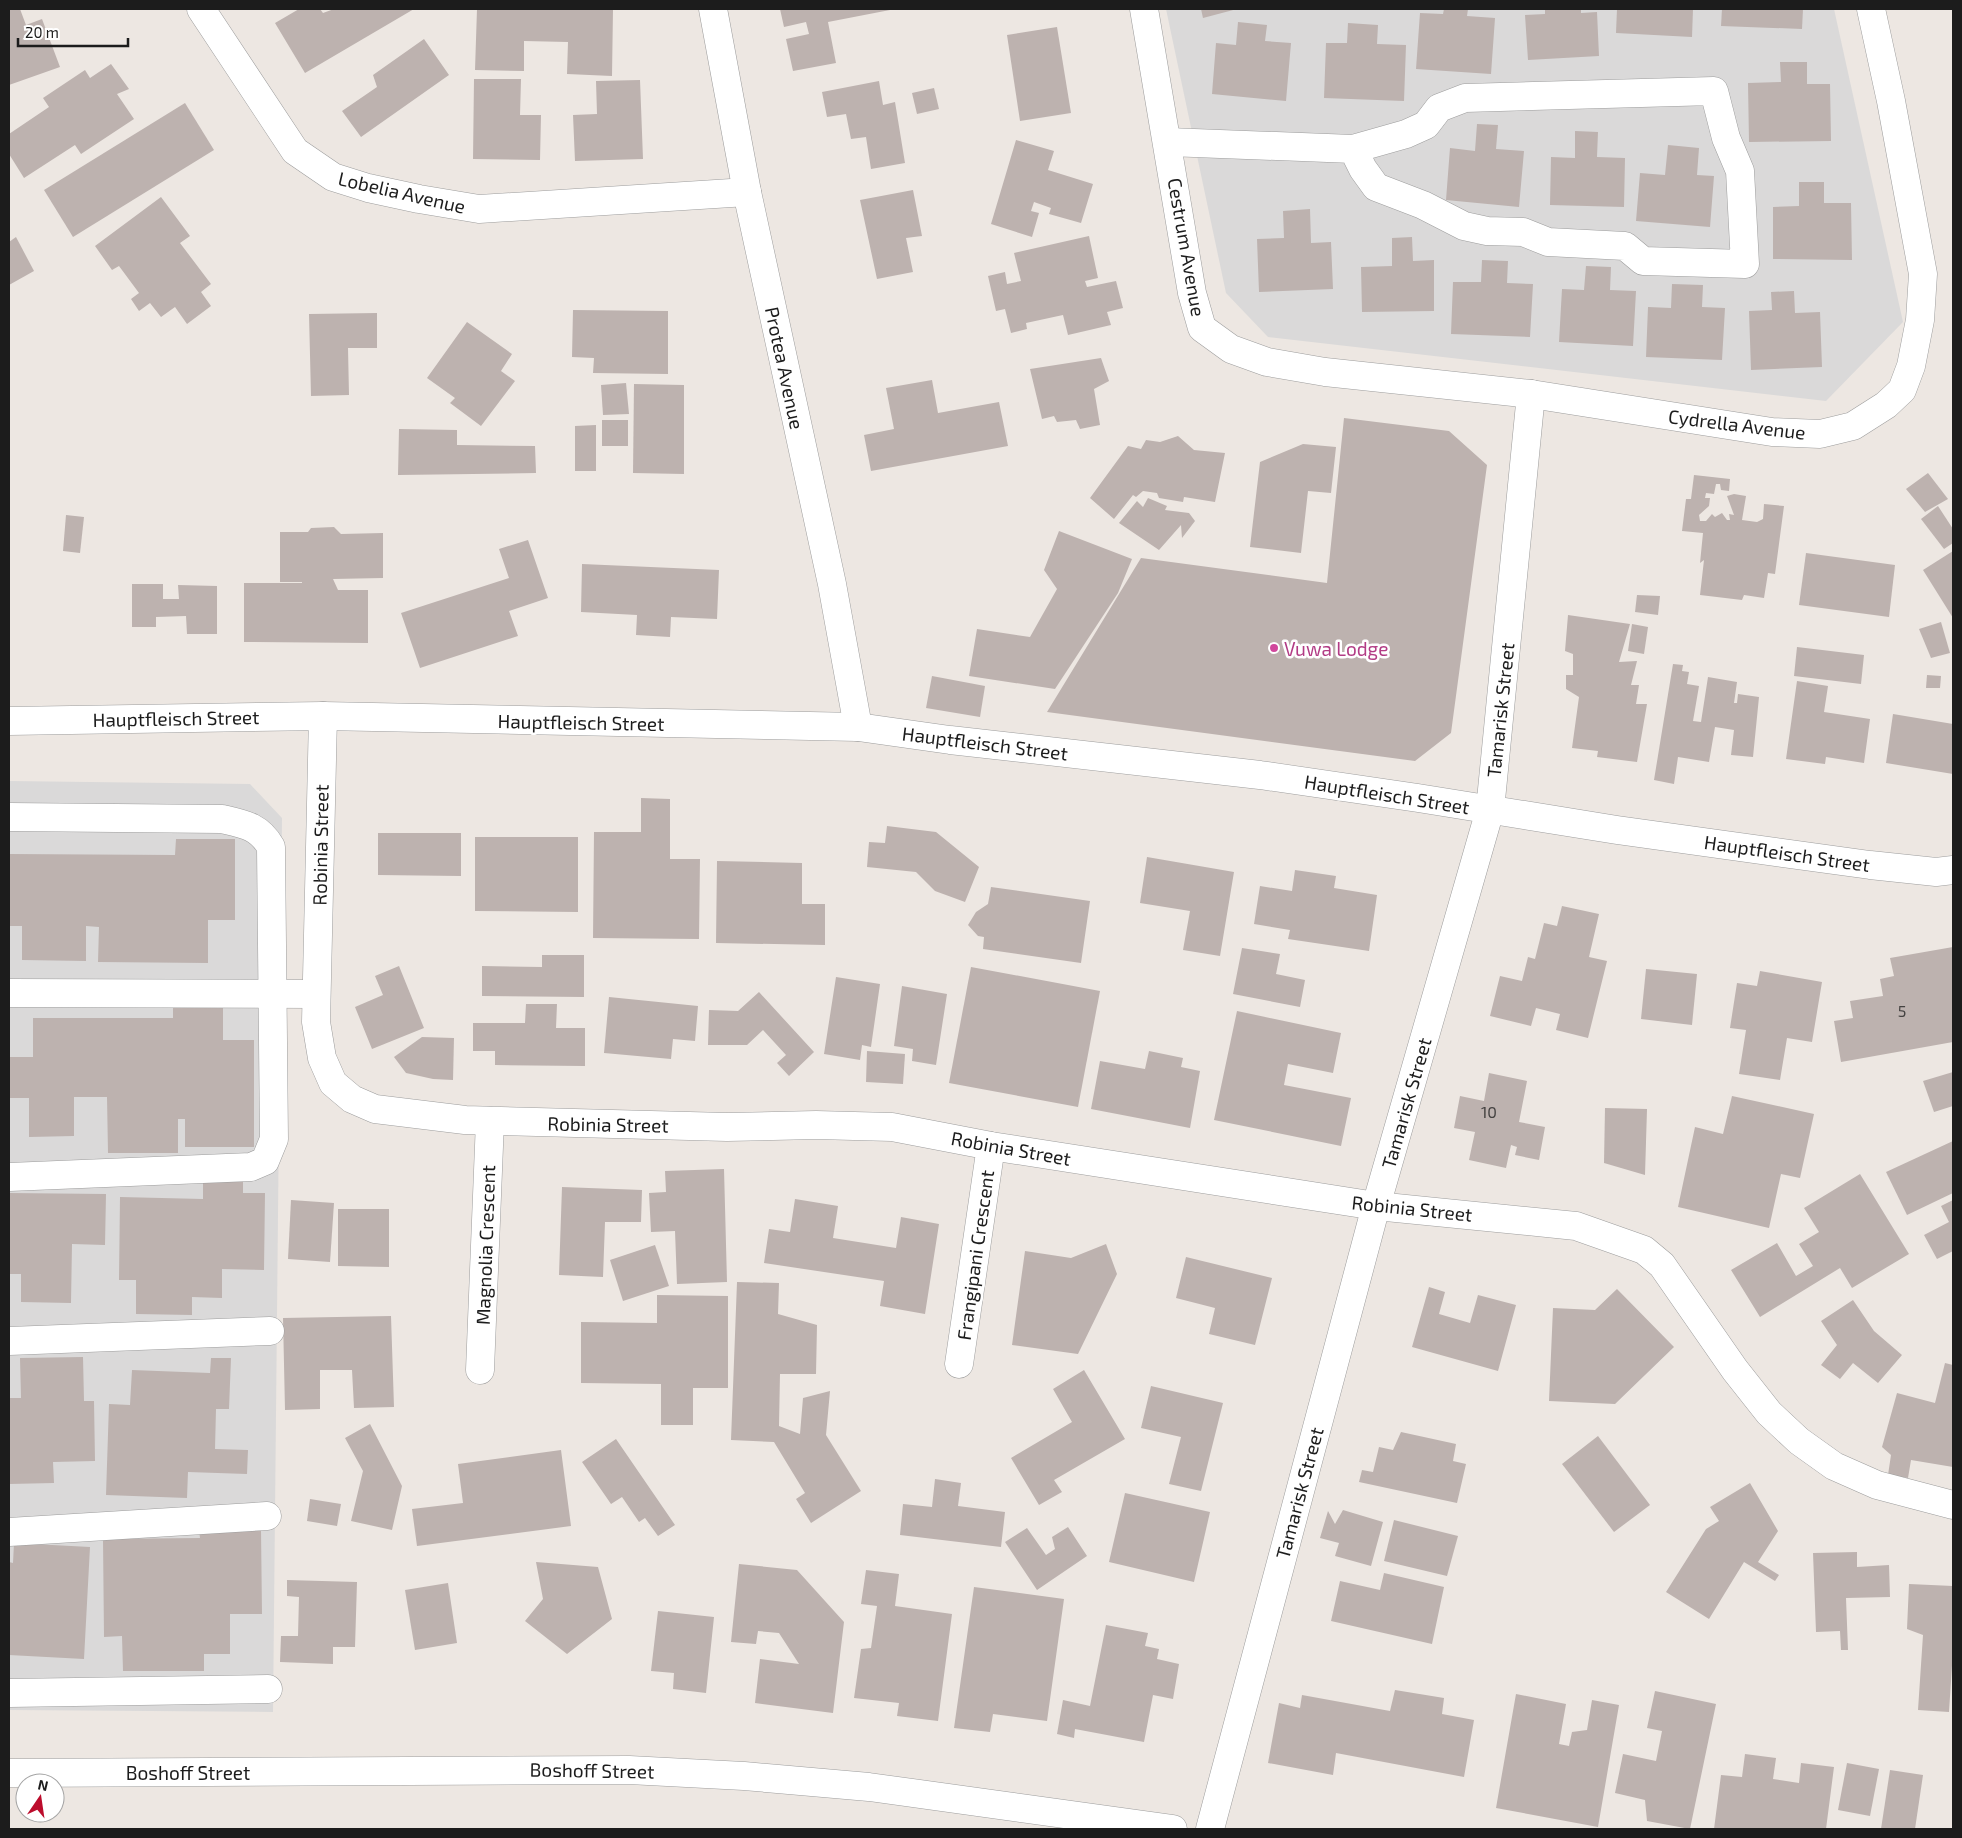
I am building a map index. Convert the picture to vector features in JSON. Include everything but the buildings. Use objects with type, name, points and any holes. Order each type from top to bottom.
[{"type":"street","name":"Lobelia Avenue","points":[[200,9],[295,151],[333,177],[368,188],[419,200],[479,209],[747,192]]},
{"type":"street","name":"Protea Avenue","points":[[713,9],[747,192],[820,529],[858,727]]},
{"type":"street","name":"Cestrum Avenue","points":[[1144,9],[1192,292],[1202,328],[1231,349],[1267,362],[1325,372],[1530,394]]},
{"type":"street","name":"Cydrella Avenue","points":[[1530,394],[1772,432],[1820,434],[1853,426],[1886,405],[1902,390],[1913,357],[1920,320],[1923,274],[1891,101],[1871,9]]},
{"type":"street","points":[[1168,142],[1353,149],[1406,134],[1426,125],[1439,108],[1465,98],[1714,91],[1726,138],[1740,171],[1745,264],[1643,261],[1626,246],[1548,242],[1523,232],[1487,231],[1464,226],[1423,205],[1376,187],[1363,169],[1353,149]]},
{"type":"street","name":"Tamarisk Street","points":[[1210,1829],[1376,1206],[1490,810],[1530,394]]},
{"type":"street","name":"Hauptfleisch Street","points":[[9,721],[323,716],[858,727],[950,740],[1260,775],[1617,830],[1870,865],[1936,872],[1953,870]]},
{"type":"street","name":"Robinia Street","points":[[323,716],[316,1022],[322,1058],[333,1083],[352,1100],[375,1108],[465,1120],[727,1127],[816,1125],[892,1127],[991,1146],[1376,1206],[1576,1226],[1644,1250],[1662,1265],[1735,1370],[1769,1413],[1799,1441],[1834,1466],[1877,1485],[1953,1504]]},
{"type":"street","points":[[9,817],[222,819],[250,826],[264,835],[271,847],[274,1139],[265,1161],[251,1167],[9,1177]]},
{"type":"street","points":[[9,993],[316,994]]},
{"type":"street","name":"Magnolia Crescent","points":[[480,1370],[490,1121]]},
{"type":"street","name":"Frangipani Crescent","points":[[959,1364],[991,1146]]},
{"type":"street","points":[[9,1341],[270,1331]]},
{"type":"street","points":[[9,1532],[267,1516]]},
{"type":"street","points":[[9,1693],[268,1689]]},
{"type":"street","name":"Boshoff Street","points":[[9,1773],[629,1770],[744,1776],[869,1787],[1173,1829]]},
{"type":"shaded area","points":[[1166,9],[1834,9],[1903,322],[1826,401],[1268,337],[1226,293]]},
{"type":"shaded area","points":[[9,781],[250,784],[282,818],[273,1712],[9,1710]]},
{"type":"place","name":"Vuwa Lodge","points":[[1274,648]]}]
